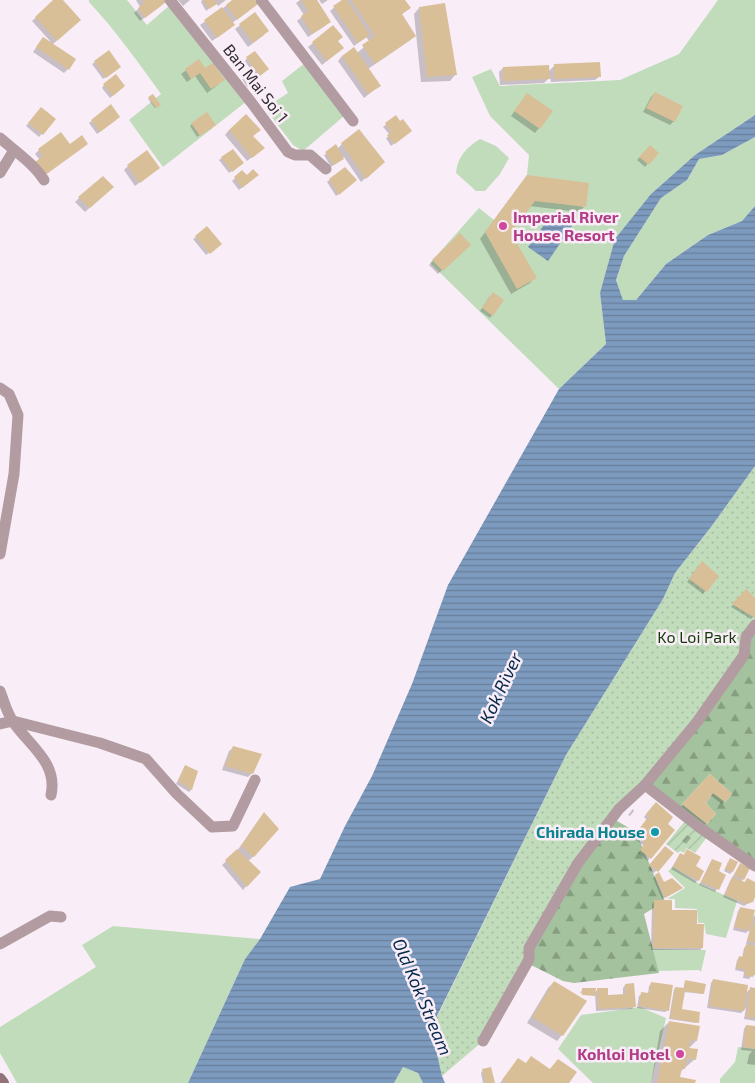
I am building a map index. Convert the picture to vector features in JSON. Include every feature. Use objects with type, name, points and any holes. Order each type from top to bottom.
[{"type":"main road","points":[[0,1079],[3,1083]]},
{"type":"street","name":"Ban Mai Soi 1","points":[[170,0],[288,152],[295,155],[310,156],[326,169]]},
{"type":"street","points":[[261,0],[353,121]]},
{"type":"street","points":[[0,138],[30,163],[44,180]]},
{"type":"street","points":[[0,173],[14,150]]},
{"type":"street","points":[[0,388],[9,394],[18,415],[14,474],[0,554]]},
{"type":"street","points":[[483,1041],[528,963],[529,948],[578,862],[619,810],[645,786],[697,722],[744,655],[746,637],[755,625]]},
{"type":"street","points":[[0,691],[13,721],[45,760],[51,772],[53,787],[51,795]]},
{"type":"street","points":[[0,724],[13,721],[100,743],[146,759],[177,794],[212,827],[232,826],[255,780]]},
{"type":"street","points":[[645,786],[755,866]]},
{"type":"street","points":[[0,944],[50,916],[61,917]]},
{"type":"green space","points":[[89,0],[127,0],[147,25],[170,5],[247,101],[163,167],[129,120],[161,94],[127,47]]},
{"type":"green space","points":[[718,0],[755,0],[755,115],[695,155],[651,194],[600,293],[606,344],[559,389],[430,263],[479,208],[494,220],[527,175],[529,155],[490,116],[472,77],[491,69],[500,86],[620,80],[679,54]]},
{"type":"green space","points":[[305,63],[344,116],[303,151],[293,145],[265,108],[288,93],[282,81]]},
{"type":"green space","points":[[755,137],[755,206],[742,221],[708,235],[666,264],[636,300],[623,300],[616,280],[624,256],[661,198],[687,180],[699,159],[722,155]]},
{"type":"green space","points":[[480,139],[496,146],[509,158],[500,174],[485,191],[476,191],[456,173],[461,157],[471,145]]},
{"type":"green space","name":"Ko Loi Park","points":[[755,466],[755,625],[744,655],[578,863],[483,1041],[442,1076],[431,1029],[566,755],[663,599],[675,573]]},
{"type":"green space","points":[[755,625],[755,866],[645,785]],"holes":[[[710,774],[732,794],[725,802],[713,793],[706,803],[716,814],[707,824],[682,804]]]},
{"type":"green space","points":[[612,818],[636,832],[665,901],[644,914],[659,973],[574,983],[563,981],[527,963],[529,948]]},
{"type":"green space","points":[[685,821],[707,837],[695,853],[687,848],[684,853],[680,851],[678,853],[666,844]]},
{"type":"green space","points":[[673,867],[698,883],[737,901],[726,938],[706,934],[704,923],[698,923],[697,909],[675,908],[675,899],[667,899],[685,888],[668,871]]},
{"type":"green space","points":[[113,926],[260,939],[245,959],[188,1083],[17,1083],[0,1053],[0,1027],[96,967],[82,945]]},
{"type":"green space","points":[[653,949],[706,950],[701,972],[699,970],[658,971]]},
{"type":"green space","points":[[640,1007],[666,1018],[651,1083],[593,1083],[558,1049],[581,1015]]},
{"type":"green space","points":[[738,1047],[755,1049],[755,1083],[720,1083],[720,1079],[735,1062]]},
{"type":"green space","points":[[403,1067],[418,1073],[423,1083],[394,1083]]},
{"type":"water","points":[[755,115],[755,137],[722,155],[699,159],[687,180],[661,198],[624,256],[616,280],[623,300],[636,300],[666,264],[708,235],[742,221],[755,206],[755,466],[675,573],[663,599],[566,755],[431,1028],[445,1083],[423,1083],[418,1073],[403,1067],[394,1083],[188,1083],[245,959],[260,939],[290,887],[320,879],[345,826],[372,776],[412,684],[448,585],[559,389],[606,344],[600,293],[615,239],[651,194],[695,155]]},
{"type":"water","points":[[552,214],[572,226],[548,261],[528,247]]},
{"type":"building","points":[[53,0],[63,0],[81,20],[57,41],[35,17]]},
{"type":"building","points":[[142,0],[165,0],[166,2],[145,18],[138,8],[144,3]]},
{"type":"building","points":[[203,0],[215,0],[217,4],[209,9]]},
{"type":"building","points":[[232,0],[255,0],[258,4],[237,20],[226,5]]},
{"type":"building","points":[[301,0],[317,0],[331,22],[312,34],[301,16],[308,11]]},
{"type":"building","points":[[342,0],[347,0],[370,35],[358,43],[333,6]]},
{"type":"building","points":[[351,0],[405,0],[411,8],[402,14],[416,36],[375,64],[362,45],[375,36]]},
{"type":"building","points":[[445,3],[457,75],[427,77],[419,7]]},
{"type":"building","points":[[222,7],[235,25],[217,38],[204,20]]},
{"type":"building","points":[[255,12],[269,31],[253,43],[239,24]]},
{"type":"building","points":[[333,25],[343,37],[338,41],[344,48],[327,61],[312,42]]},
{"type":"building","points":[[43,37],[76,59],[69,70],[36,47]]},
{"type":"building","points":[[354,47],[381,86],[368,94],[342,56]]},
{"type":"building","points":[[109,50],[121,67],[106,78],[94,61]]},
{"type":"building","points":[[255,51],[269,69],[260,76],[246,57]]},
{"type":"building","points":[[199,59],[205,68],[213,63],[225,80],[211,89],[200,73],[191,79],[185,69]]},
{"type":"building","points":[[600,62],[601,77],[554,79],[554,64]]},
{"type":"building","points":[[549,65],[550,79],[503,81],[503,67]]},
{"type":"building","points":[[251,68],[259,80],[250,86],[242,74]]},
{"type":"building","points":[[116,74],[125,86],[113,96],[103,84]]},
{"type":"building","points":[[655,92],[683,106],[675,122],[646,108]]},
{"type":"building","points":[[527,93],[553,111],[540,129],[514,111]]},
{"type":"building","points":[[153,94],[161,105],[156,108],[148,97]]},
{"type":"building","points":[[111,104],[120,117],[100,132],[91,120]]},
{"type":"building","points":[[41,107],[56,119],[43,135],[28,123]]},
{"type":"building","points":[[207,112],[216,125],[200,136],[191,123]]},
{"type":"building","points":[[246,114],[261,130],[253,136],[265,148],[252,158],[229,130]]},
{"type":"building","points":[[396,115],[400,121],[403,119],[412,131],[395,144],[387,135],[391,132],[385,123]]},
{"type":"building","points":[[359,129],[385,162],[366,179],[341,143]]},
{"type":"building","points":[[61,132],[70,144],[82,135],[88,144],[44,176],[35,162],[43,156],[38,149]]},
{"type":"building","points":[[336,144],[344,159],[334,165],[325,152]]},
{"type":"building","points":[[650,145],[659,153],[649,165],[639,157]]},
{"type":"building","points":[[233,149],[244,163],[232,172],[221,157]]},
{"type":"building","points":[[147,150],[160,168],[140,183],[127,165]]},
{"type":"building","points":[[345,167],[357,180],[339,195],[329,179]]},
{"type":"building","points":[[253,169],[259,175],[242,188],[234,177],[242,170],[247,175]]},
{"type":"building","name":"Imperial River House Resort","points":[[527,175],[589,183],[586,207],[535,201],[511,233],[537,278],[517,289],[485,232]]},
{"type":"building","points":[[103,176],[114,187],[90,208],[78,197]]},
{"type":"building","points":[[207,226],[222,244],[210,254],[195,236]]},
{"type":"building","points":[[460,233],[471,245],[443,271],[432,260]]},
{"type":"building","points":[[493,292],[504,300],[493,316],[482,308]]},
{"type":"building","points":[[702,561],[719,576],[707,592],[689,579]]},
{"type":"building","points":[[746,589],[755,598],[755,618],[732,604]]},
{"type":"building","points":[[233,746],[262,754],[253,774],[225,766]]},
{"type":"building","points":[[185,765],[198,771],[192,790],[178,781]]},
{"type":"building","points":[[710,774],[732,794],[725,802],[713,793],[706,803],[716,814],[707,824],[682,804]]},
{"type":"building","name":"Chirada House","points":[[656,802],[673,817],[668,824],[675,830],[651,859],[640,850],[645,843],[635,834],[649,816],[646,814]]},
{"type":"building","points":[[264,812],[279,829],[254,857],[241,846]]},
{"type":"building","points":[[665,846],[674,853],[658,872],[649,865]]},
{"type":"building","points":[[237,849],[261,872],[247,887],[225,860]]},
{"type":"building","points":[[687,849],[701,857],[696,866],[704,871],[699,881],[673,867],[680,853],[684,855]]},
{"type":"building","points":[[730,858],[738,862],[733,872],[725,869]]},
{"type":"building","points":[[712,859],[722,863],[719,871],[726,875],[719,890],[701,882]]},
{"type":"building","points":[[740,863],[750,868],[744,880],[734,875]]},
{"type":"building","points":[[659,872],[664,882],[672,878],[683,888],[665,898],[655,875]]},
{"type":"building","points":[[732,877],[745,882],[747,878],[755,882],[753,902],[747,904],[725,895]]},
{"type":"building","points":[[654,900],[672,900],[672,910],[697,910],[697,924],[704,924],[703,948],[653,948]]},
{"type":"building","points":[[740,907],[755,910],[750,931],[734,927]]},
{"type":"building","points":[[755,918],[755,943],[747,941]]},
{"type":"building","points":[[746,944],[755,946],[755,973],[753,977],[744,975],[746,970],[736,968],[739,956],[743,957]]},
{"type":"building","points":[[713,979],[748,985],[744,1011],[709,1006]]},
{"type":"building","points":[[685,980],[706,984],[704,994],[685,991],[682,1009],[700,1012],[699,1023],[670,1018],[675,987],[684,988]]},
{"type":"building","points":[[554,981],[587,1001],[563,1036],[532,1017]]},
{"type":"building","points":[[651,982],[673,985],[669,1011],[639,1006],[641,992],[649,993]]},
{"type":"building","points":[[634,983],[636,1007],[598,1009],[597,988],[608,988],[608,995],[626,994],[625,984]]},
{"type":"building","points":[[750,987],[755,988],[755,1018],[746,1017]]},
{"type":"building","points":[[582,988],[596,988],[595,996],[582,995]]},
{"type":"building","name":"Kohloi Hotel","points":[[669,1021],[700,1026],[697,1041],[690,1040],[689,1048],[698,1049],[696,1060],[687,1058],[685,1069],[682,1068],[680,1077],[696,1080],[695,1083],[657,1083]]},
{"type":"building","points":[[746,1025],[755,1026],[755,1049],[743,1047]]},
{"type":"building","points":[[531,1056],[550,1069],[558,1059],[577,1072],[569,1083],[507,1083],[502,1080],[518,1058],[526,1063]]},
{"type":"building","points":[[491,1067],[495,1083],[486,1083],[482,1069]]},
{"type":"place","name":"Imperial River House Resort","points":[[503,226]]},
{"type":"place","name":"Chirada House","points":[[655,832]]},
{"type":"place","name":"Kohloi Hotel","points":[[680,1054]]},
{"type":"water label","name":"Kok River","points":[[501,688]]},
{"type":"water label","name":"Old Kok Stream","points":[[422,997]]}]
